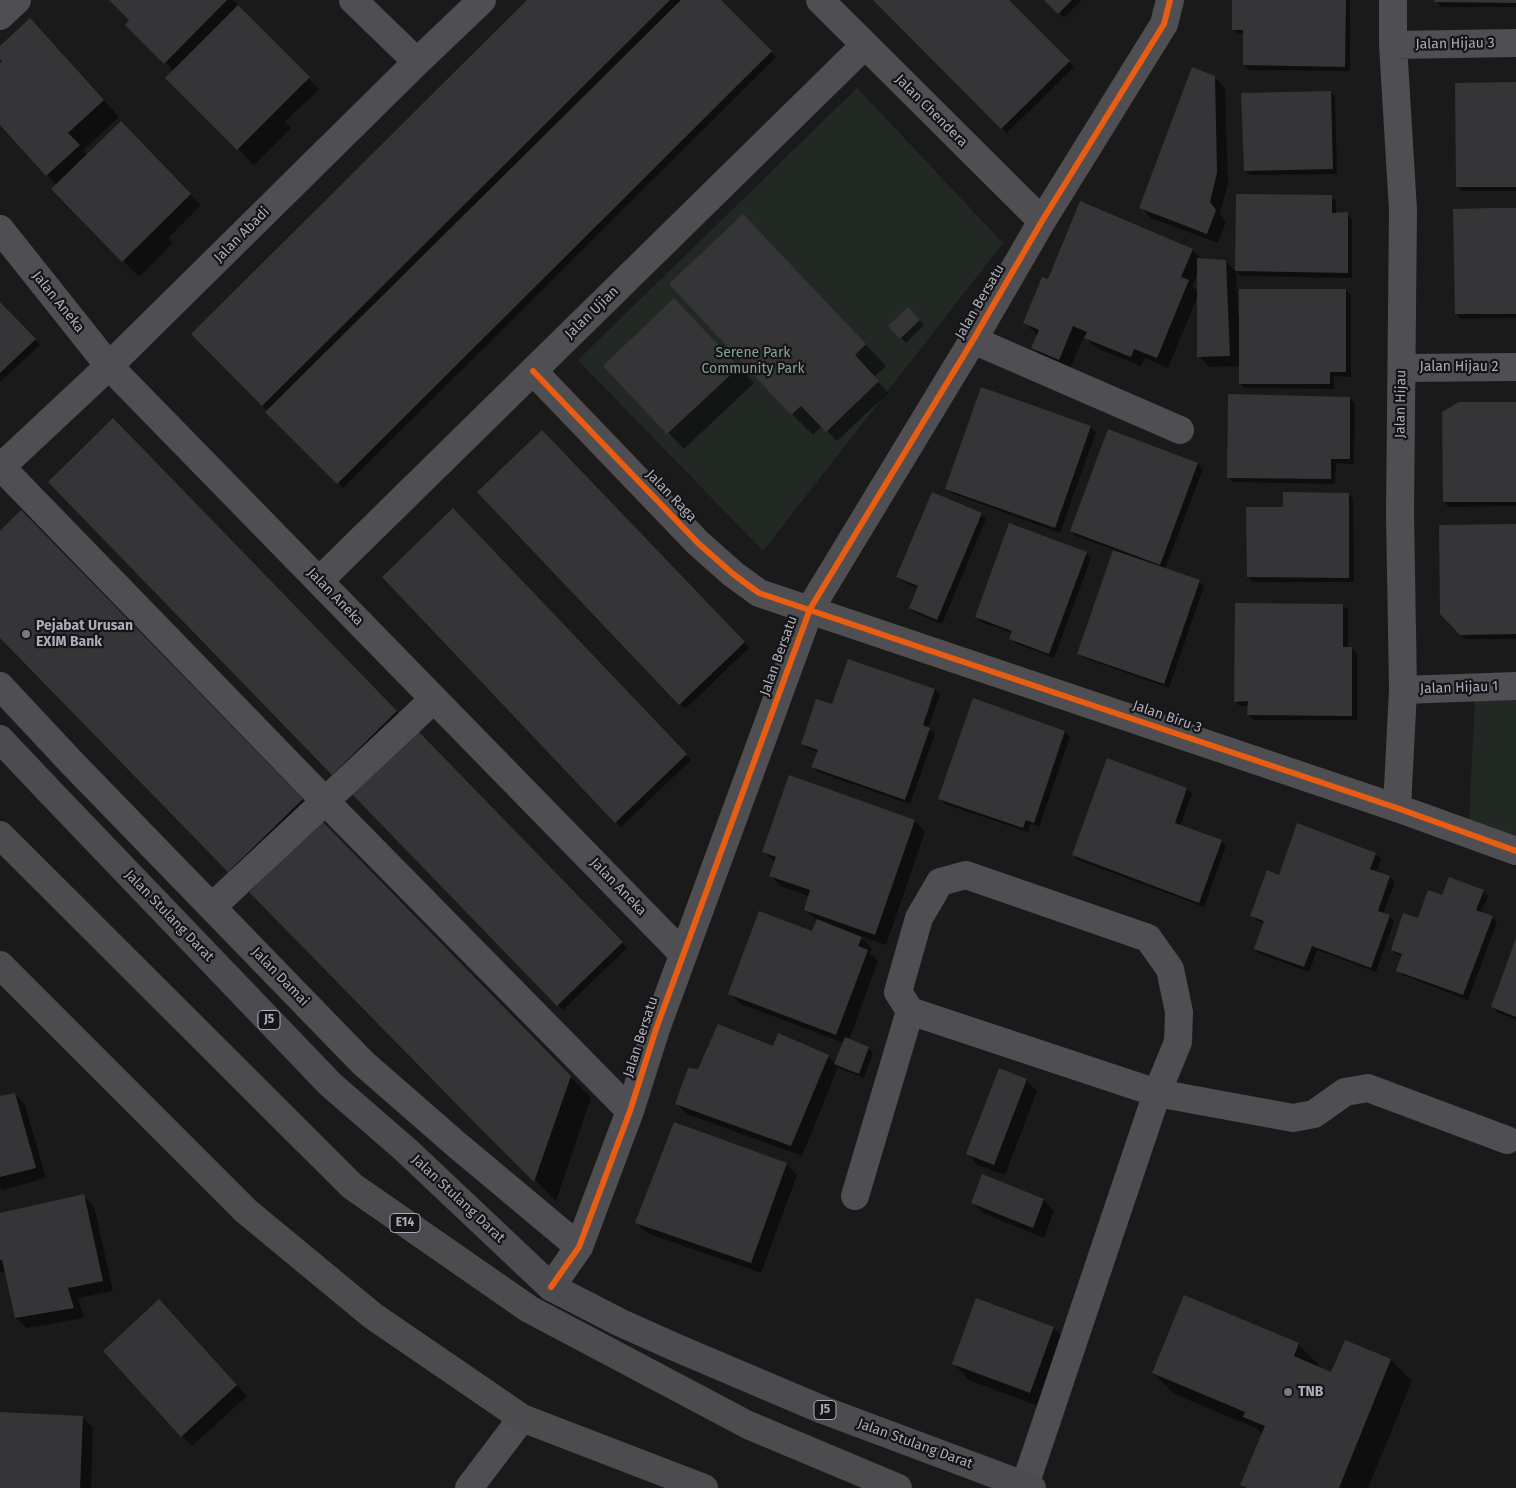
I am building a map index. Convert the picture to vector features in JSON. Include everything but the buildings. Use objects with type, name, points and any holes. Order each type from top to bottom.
[{"type":"highway","name":"E14","points":[[0,835],[352,1186],[529,1310],[748,1425],[898,1488]]},
{"type":"highway","points":[[0,964],[246,1211],[373,1316],[522,1418],[704,1488]]},
{"type":"main road","name":"Jalan Stulang Darat","points":[[0,738],[330,1084],[407,1151],[551,1287],[621,1323],[822,1410],[1028,1486]]},
{"type":"street","points":[[0,16],[17,0]]},
{"type":"street","points":[[353,0],[417,62]]},
{"type":"street","name":"Jalan Abadi","points":[[1,468],[109,366],[482,0]]},
{"type":"street","name":"Jalan Chendera","points":[[820,0],[1042,222]]},
{"type":"street","name":"Jalan Bersatu","points":[[551,1287],[578,1247],[630,1111],[656,1029],[810,609],[1042,222],[1164,24],[1170,0]]},
{"type":"street","name":"Jalan Hijau","points":[[1393,0],[1393,45],[1403,210],[1400,513],[1402,690],[1397,808]]},
{"type":"street","name":"Jalan Hijau 3","points":[[1393,45],[1516,43]]},
{"type":"street","name":"Jalan Ujian","points":[[319,581],[865,45]]},
{"type":"street","name":"Jalan Aneka","points":[[0,229],[109,366],[683,954]]},
{"type":"street","points":[[973,340],[1180,430]]},
{"type":"street","name":"Jalan Hijau 2","points":[[1402,368],[1516,367]]},
{"type":"street","name":"Jalan Raga","points":[[533,371],[698,543],[733,574],[759,593],[810,609]]},
{"type":"street","points":[[1,468],[630,1111]]},
{"type":"street","name":"Jalan Biru 3","points":[[810,609],[1397,808],[1516,851]]},
{"type":"street","name":"Jalan Damai","points":[[0,686],[72,763],[363,1063],[578,1247]]},
{"type":"street","name":"Jalan Hijau 1","points":[[1402,690],[1516,686]]},
{"type":"street","points":[[212,907],[434,699]]},
{"type":"street","points":[[1028,1486],[1157,1093],[1178,1042],[1179,1012],[1170,969],[1148,938],[966,876],[940,882],[919,918],[898,992],[910,1011],[1157,1093],[1294,1118],[1314,1114],[1345,1092],[1368,1088],[1507,1140]]},
{"type":"street","points":[[855,1196],[910,1011]]},
{"type":"street","points":[[468,1488],[522,1418]]},
{"type":"green space","name":"Serene Park Community Park","points":[[857,88],[1003,243],[763,551],[578,360]]},
{"type":"green space","points":[[1475,696],[1516,696],[1516,840],[1469,824]]},
{"type":"cycle path","points":[[551,1287],[579,1247],[630,1111],[656,1029],[810,609],[973,340],[1042,221],[1164,24],[1170,0]]},
{"type":"cycle path","points":[[533,371],[698,543],[733,574],[759,593],[1397,808],[1516,851]]},
{"type":"place","name":"Pejabat Urusan EXIM Bank","points":[[26,634]]},
{"type":"place","name":"TNB","points":[[1288,1392]]}]
